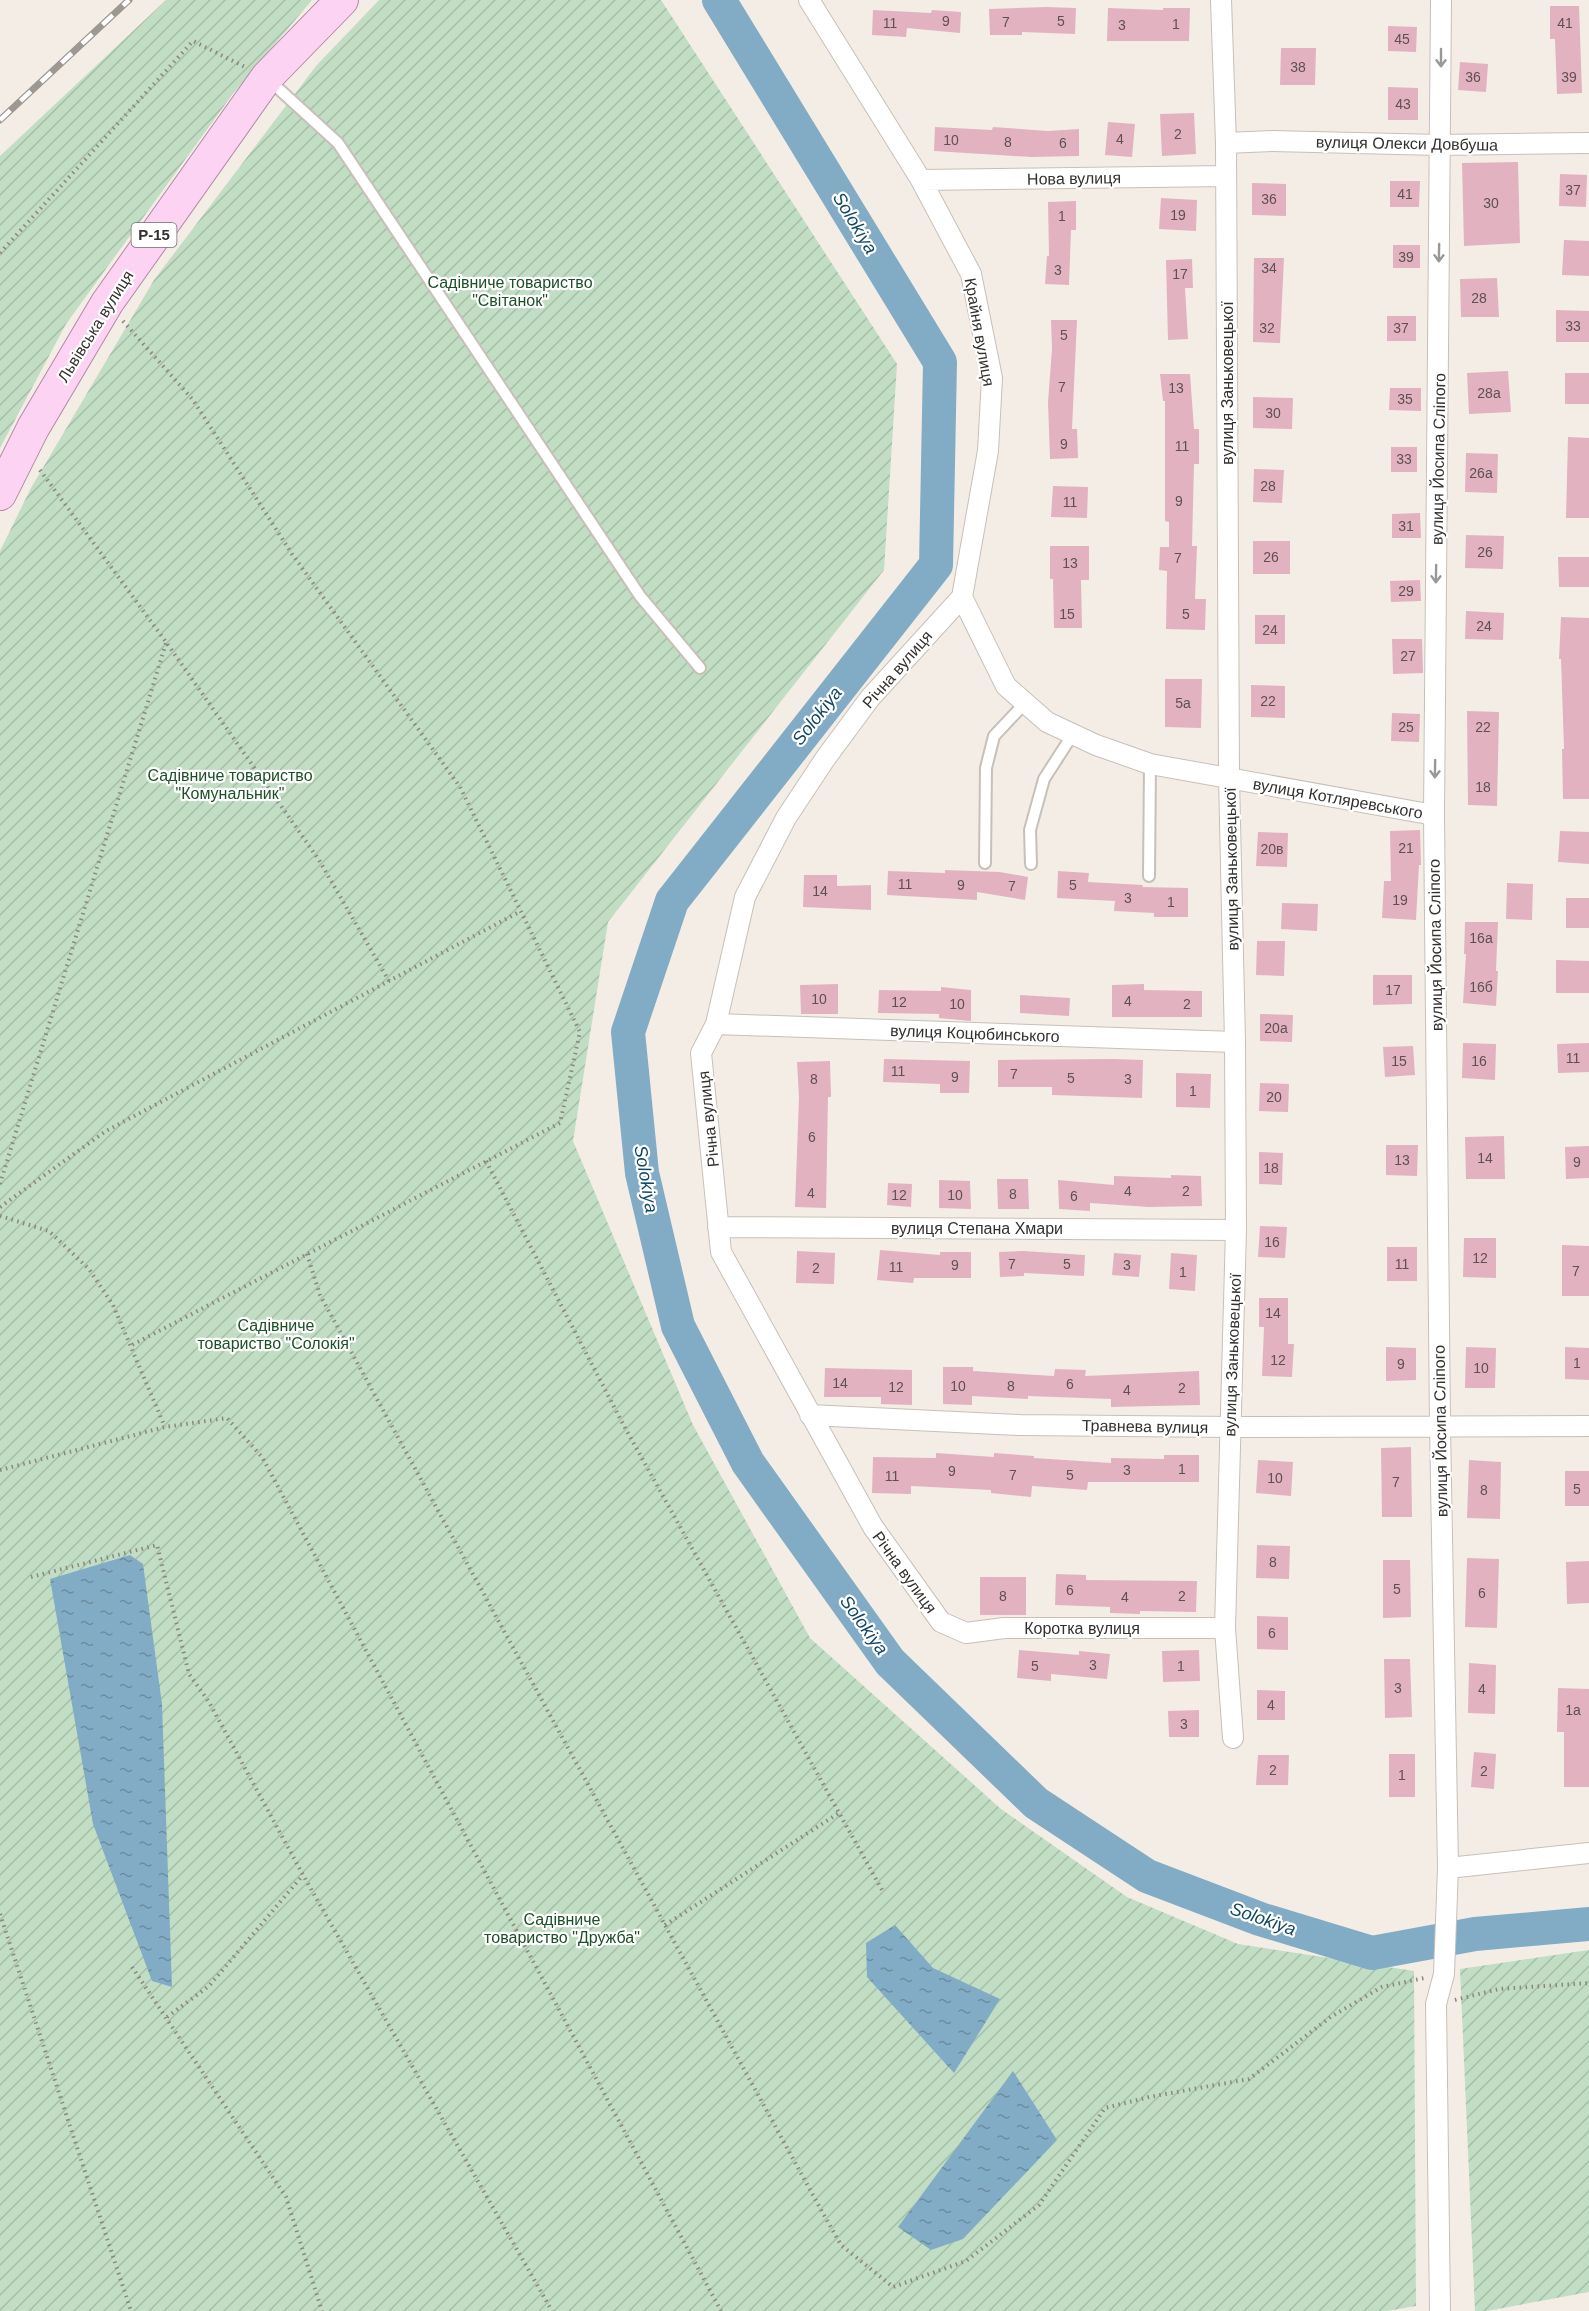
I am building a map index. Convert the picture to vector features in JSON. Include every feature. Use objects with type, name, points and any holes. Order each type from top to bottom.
[{"type":"main road","name":"Львівська вулиця","points":[[0,494],[23,447],[107,303],[267,77],[342,0]]},
{"type":"street","name":"Крайня вулиця","points":[[809,0],[921,180],[971,274],[992,378],[988,451],[962,597]]},
{"type":"street","name":"вулиця Заньковецької","points":[[1221,0],[1226,143],[1229,778],[1235,1042],[1236,1230],[1226,1628],[1233,1738]]},
{"type":"street","name":"вулиця Йосипа Сліпого","points":[[1440,2311],[1436,2004],[1444,1969],[1448,1868],[1440,1426],[1434,815],[1441,0]]},
{"type":"street","name":"вулиця Олекси Довбуша","points":[[1226,143],[1272,141],[1440,145],[1589,143]]},
{"type":"street","name":"Нова вулиця","points":[[921,180],[1226,176]]},
{"type":"street","name":"вулиця Котляревського","points":[[962,597],[1005,686],[1047,722],[1150,764],[1434,815]]},
{"type":"street","name":"Річна вулиця","points":[[941,1622],[873,1527],[721,1252],[701,1053],[716,1024],[745,897],[786,818],[825,759],[870,698],[962,597]]},
{"type":"street","name":"вулиця Коцюбинського","points":[[716,1024],[1235,1042]]},
{"type":"street","name":"вулиця Степана Хмари","points":[[718,1227],[1236,1230]]},
{"type":"street","name":"Травнева вулиця","points":[[810,1414],[1019,1425],[1589,1426]]},
{"type":"street","name":"Коротка вулиця","points":[[941,1622],[966,1633],[1004,1628],[1226,1628]]},
{"type":"street","points":[[1448,1868],[1589,1853]]},
{"type":"lane","points":[[267,77],[338,143],[640,596],[700,668]]},
{"type":"lane","points":[[985,863],[986,768],[994,736],[1025,703]]},
{"type":"lane","points":[[1031,864],[1030,830],[1044,779],[1073,734]]},
{"type":"lane","points":[[1149,876],[1150,764]]},
{"type":"path","points":[[0,253],[193,41],[267,77]]},
{"type":"path","points":[[107,303],[193,400],[292,554],[460,787],[580,1032],[560,1123],[130,1346]]},
{"type":"path","points":[[23,447],[166,642],[319,860],[389,981]]},
{"type":"path","points":[[0,1184],[166,642]]},
{"type":"path","points":[[0,1207],[106,1131],[521,911]]},
{"type":"path","points":[[486,1161],[624,1426],[882,1890]]},
{"type":"path","points":[[0,1216],[49,1231],[88,1269],[112,1305],[165,1427]]},
{"type":"path","points":[[307,1254],[320,1294],[841,2246],[893,2287],[966,2261],[1040,2205],[1105,2108],[1149,2097],[1249,2079],[1332,2016],[1382,1987],[1444,1969]]},
{"type":"path","points":[[0,1470],[165,1427],[227,1418],[262,1457],[721,2311]]},
{"type":"path","points":[[31,1577],[157,1545],[189,1674],[209,1702],[303,1875],[552,2311]]},
{"type":"path","points":[[665,1925],[839,1812]]},
{"type":"path","points":[[167,2017],[209,1986],[303,1875]]},
{"type":"path","points":[[0,1914],[131,2311]]},
{"type":"path","points":[[132,1966],[286,2197],[322,2311]]},
{"type":"path","points":[[1436,2004],[1499,1989],[1589,1983]]},
{"type":"green space","points":[[166,0],[312,0],[232,95],[66,324],[0,448],[0,156]]},
{"type":"green space","points":[[379,0],[661,0],[897,364],[884,570],[608,922],[573,1141],[693,1425],[810,1638],[1001,1809],[1127,1897],[1238,1944],[1414,1971],[1416,2306],[1387,2311],[0,2311],[0,551],[31,488],[154,280],[316,66]]},
{"type":"green space","points":[[1589,1950],[1589,2292],[1487,2311],[1475,2311],[1460,1969]]},
{"type":"water","points":[[130,1555],[143,1564],[162,1704],[172,1987],[152,1981],[93,1824],[50,1579]]},
{"type":"water","points":[[895,1925],[933,1968],[1000,1999],[954,2073],[867,1977],[866,1943]]},
{"type":"water","points":[[1013,2071],[1057,2140],[963,2239],[931,2250],[898,2227]]},
{"type":"building","points":[[1550,6],[1579,6],[1582,93],[1557,94],[1555,39],[1550,39]]},
{"type":"building","points":[[1076,8],[1075,34],[1022,32],[1022,35],[990,35],[989,9]]},
{"type":"building","points":[[1108,8],[1163,10],[1163,8],[1190,8],[1189,41],[1107,41]]},
{"type":"building","points":[[873,10],[961,12],[960,33],[907,28],[906,37],[872,35]]},
{"type":"building","points":[[1388,26],[1417,27],[1416,52],[1388,51]]},
{"type":"building","points":[[1281,48],[1316,48],[1315,85],[1280,85]]},
{"type":"building","points":[[1460,62],[1488,64],[1486,92],[1458,90]]},
{"type":"building","points":[[1388,87],[1418,88],[1418,120],[1388,120]]},
{"type":"building","points":[[1194,113],[1196,154],[1162,156],[1160,114]]},
{"type":"building","points":[[1108,122],[1135,124],[1132,157],[1105,155]]},
{"type":"building","points":[[935,127],[992,130],[993,127],[1048,131],[1079,129],[1079,156],[1031,157],[934,151]]},
{"type":"building","points":[[1518,162],[1520,243],[1464,246],[1462,163]]},
{"type":"building","points":[[1560,174],[1587,175],[1586,207],[1559,206]]},
{"type":"building","points":[[1390,181],[1420,181],[1419,207],[1390,207]]},
{"type":"building","points":[[1252,183],[1286,184],[1286,216],[1252,215]]},
{"type":"building","points":[[1161,198],[1197,200],[1196,231],[1159,229]]},
{"type":"building","points":[[1076,201],[1076,230],[1071,230],[1069,285],[1045,284],[1047,256],[1049,256],[1048,202]]},
{"type":"building","points":[[1564,240],[1589,241],[1589,276],[1562,275]]},
{"type":"building","points":[[1393,245],[1420,245],[1420,268],[1393,268]]},
{"type":"building","points":[[1254,258],[1284,258],[1280,343],[1253,342]]},
{"type":"building","points":[[1192,259],[1193,288],[1185,288],[1188,339],[1168,340],[1166,260]]},
{"type":"building","points":[[1497,278],[1499,317],[1461,317],[1460,279]]},
{"type":"building","points":[[1556,310],[1589,311],[1589,342],[1556,342]]},
{"type":"building","points":[[1387,316],[1416,316],[1416,341],[1387,341]]},
{"type":"building","points":[[1051,320],[1077,320],[1072,429],[1077,429],[1078,458],[1050,459],[1048,402],[1052,349]]},
{"type":"building","points":[[1508,371],[1511,412],[1469,414],[1467,373]]},
{"type":"building","points":[[1565,373],[1589,373],[1589,404],[1565,404]]},
{"type":"building","points":[[1160,374],[1190,374],[1194,429],[1199,429],[1199,464],[1194,464],[1192,546],[1197,546],[1195,599],[1206,599],[1205,630],[1166,629],[1167,571],[1159,570],[1160,547],[1169,547],[1169,522],[1165,521],[1165,401],[1163,401]]},
{"type":"building","points":[[1390,388],[1421,388],[1421,411],[1389,410]]},
{"type":"building","points":[[1253,397],[1293,398],[1292,429],[1253,428]]},
{"type":"building","points":[[1568,437],[1589,438],[1589,518],[1566,518]]},
{"type":"building","points":[[1391,447],[1417,447],[1417,472],[1391,472]]},
{"type":"building","points":[[1466,453],[1498,454],[1497,493],[1465,492]]},
{"type":"building","points":[[1254,469],[1284,470],[1282,503],[1253,502]]},
{"type":"building","points":[[1053,486],[1088,487],[1087,518],[1051,517]]},
{"type":"building","points":[[1420,513],[1421,538],[1392,538],[1392,514]]},
{"type":"building","points":[[1466,535],[1504,536],[1503,569],[1465,568]]},
{"type":"building","points":[[1253,541],[1290,541],[1290,574],[1253,574]]},
{"type":"building","points":[[1050,546],[1089,546],[1089,580],[1081,580],[1082,628],[1054,628]]},
{"type":"building","points":[[1558,557],[1589,557],[1589,587],[1559,587]]},
{"type":"building","points":[[1420,580],[1421,601],[1391,602],[1390,581]]},
{"type":"building","points":[[1466,611],[1504,613],[1503,640],[1465,639]]},
{"type":"building","points":[[1255,615],[1285,615],[1285,644],[1255,644]]},
{"type":"building","points":[[1561,617],[1589,618],[1589,799],[1563,799],[1562,749],[1564,749],[1561,659],[1559,659]]},
{"type":"building","points":[[1392,639],[1422,639],[1423,673],[1393,674]]},
{"type":"building","points":[[1165,679],[1202,679],[1201,728],[1165,727]]},
{"type":"building","points":[[1251,685],[1285,686],[1285,718],[1251,717]]},
{"type":"building","points":[[1467,711],[1499,712],[1497,806],[1468,805]]},
{"type":"building","points":[[1392,713],[1420,714],[1419,742],[1391,741]]},
{"type":"building","points":[[1420,830],[1421,865],[1419,865],[1416,920],[1382,918],[1384,881],[1391,881],[1390,831]]},
{"type":"building","points":[[1560,831],[1589,832],[1589,864],[1558,862]]},
{"type":"building","points":[[1258,832],[1288,833],[1287,867],[1256,866]]},
{"type":"building","points":[[945,870],[1000,872],[1028,877],[1025,900],[977,892],[977,900],[887,895],[888,871],[945,873]]},
{"type":"building","points":[[1058,871],[1089,873],[1088,882],[1188,888],[1188,917],[1154,917],[1154,913],[1114,911],[1115,901],[1057,898]]},
{"type":"building","points":[[804,875],[837,875],[837,886],[871,885],[871,910],[803,907]]},
{"type":"building","points":[[1507,883],[1533,884],[1532,920],[1506,919]]},
{"type":"building","points":[[1566,898],[1589,898],[1589,928],[1566,928]]},
{"type":"building","points":[[1282,903],[1318,904],[1317,931],[1281,929]]},
{"type":"building","points":[[1465,922],[1498,922],[1496,1006],[1463,1003]]},
{"type":"building","points":[[1257,941],[1285,941],[1284,976],[1256,975]]},
{"type":"building","points":[[1556,960],[1589,961],[1589,993],[1556,993]]},
{"type":"building","points":[[1373,975],[1412,975],[1412,1004],[1373,1005]]},
{"type":"building","points":[[838,984],[838,1014],[801,1014],[800,985]]},
{"type":"building","points":[[1144,984],[1144,990],[1202,991],[1202,1017],[1112,1017],[1112,985]]},
{"type":"building","points":[[941,987],[971,990],[971,1021],[939,1018],[939,1014],[878,1013],[879,990],[941,991]]},
{"type":"building","points":[[1020,995],[1070,998],[1069,1016],[1020,1013]]},
{"type":"building","points":[[1260,1014],[1293,1015],[1292,1042],[1260,1041]]},
{"type":"building","points":[[1463,1043],[1496,1044],[1495,1080],[1462,1078]]},
{"type":"building","points":[[1589,1043],[1589,1072],[1558,1073],[1557,1044]]},
{"type":"building","points":[[1413,1046],[1415,1075],[1385,1077],[1383,1047]]},
{"type":"building","points":[[884,1059],[970,1061],[969,1093],[940,1093],[940,1084],[883,1082]]},
{"type":"building","points":[[998,1060],[1143,1060],[1142,1098],[1052,1095],[1052,1087],[998,1087]]},
{"type":"building","points":[[830,1061],[831,1097],[828,1097],[826,1208],[795,1207],[799,1097],[797,1062]]},
{"type":"building","points":[[1176,1073],[1211,1074],[1210,1108],[1176,1107]]},
{"type":"building","points":[[1260,1083],[1289,1084],[1288,1112],[1259,1111]]},
{"type":"building","points":[[1504,1136],[1505,1179],[1466,1179],[1465,1137]]},
{"type":"building","points":[[1386,1145],[1418,1145],[1417,1176],[1386,1175]]},
{"type":"building","points":[[1589,1146],[1589,1178],[1566,1179],[1565,1147]]},
{"type":"building","points":[[1259,1152],[1283,1153],[1282,1185],[1259,1184]]},
{"type":"building","points":[[1171,1175],[1201,1176],[1202,1206],[1149,1207],[1090,1203],[1090,1211],[1059,1209],[1058,1180],[1114,1185],[1114,1176],[1171,1178]]},
{"type":"building","points":[[997,1179],[1028,1179],[1029,1209],[998,1209]]},
{"type":"building","points":[[939,1180],[970,1181],[971,1209],[939,1208]]},
{"type":"building","points":[[888,1183],[912,1184],[911,1207],[887,1205]]},
{"type":"building","points":[[1260,1226],[1287,1227],[1285,1258],[1258,1257]]},
{"type":"building","points":[[1464,1238],[1496,1238],[1496,1278],[1463,1277]]},
{"type":"building","points":[[1562,1245],[1589,1246],[1589,1296],[1562,1296]]},
{"type":"building","points":[[1387,1247],[1417,1247],[1417,1281],[1387,1281]]},
{"type":"building","points":[[880,1250],[940,1255],[940,1252],[971,1252],[971,1278],[914,1278],[913,1283],[877,1280]]},
{"type":"building","points":[[797,1251],[835,1253],[834,1284],[796,1283]]},
{"type":"building","points":[[1023,1251],[1085,1255],[1084,1276],[1024,1273],[1024,1276],[1000,1277],[999,1252]]},
{"type":"building","points":[[1114,1253],[1141,1255],[1139,1277],[1112,1275]]},
{"type":"building","points":[[1171,1253],[1197,1255],[1195,1291],[1169,1289]]},
{"type":"building","points":[[1259,1298],[1288,1298],[1288,1344],[1294,1344],[1292,1377],[1262,1376],[1264,1327],[1259,1327]]},
{"type":"building","points":[[1386,1347],[1416,1348],[1416,1380],[1386,1381]]},
{"type":"building","points":[[1466,1347],[1496,1348],[1495,1388],[1465,1388]]},
{"type":"building","points":[[1565,1347],[1589,1348],[1589,1380],[1565,1379]]},
{"type":"building","points":[[943,1367],[973,1367],[973,1371],[1054,1376],[1055,1369],[1086,1370],[1085,1376],[1199,1371],[1200,1405],[1111,1407],[1111,1399],[1028,1396],[1028,1399],[972,1396],[972,1405],[943,1404]]},
{"type":"building","points":[[825,1368],[912,1370],[912,1405],[881,1404],[881,1397],[824,1397]]},
{"type":"building","points":[[1411,1447],[1412,1517],[1382,1517],[1381,1448]]},
{"type":"building","points":[[936,1453],[994,1457],[994,1453],[1111,1463],[1111,1458],[1164,1459],[1164,1455],[1199,1455],[1199,1482],[1088,1482],[1087,1490],[1032,1486],[1031,1497],[991,1493],[991,1490],[911,1486],[911,1494],[872,1493],[873,1457],[936,1458]]},
{"type":"building","points":[[1258,1460],[1293,1462],[1291,1496],[1256,1493]]},
{"type":"building","points":[[1469,1460],[1501,1462],[1500,1519],[1467,1518]]},
{"type":"building","points":[[1565,1471],[1589,1471],[1589,1506],[1565,1506]]},
{"type":"building","points":[[1257,1545],[1290,1546],[1289,1579],[1256,1578]]},
{"type":"building","points":[[1467,1558],[1499,1559],[1497,1628],[1465,1627]]},
{"type":"building","points":[[1383,1560],[1410,1560],[1411,1617],[1383,1618]]},
{"type":"building","points":[[1589,1561],[1589,1603],[1567,1604],[1566,1562]]},
{"type":"building","points":[[1056,1574],[1086,1575],[1086,1580],[1197,1581],[1196,1612],[1110,1613],[1110,1607],[1055,1605]]},
{"type":"building","points":[[980,1577],[1026,1577],[1026,1615],[980,1615]]},
{"type":"building","points":[[1257,1616],[1288,1617],[1288,1650],[1257,1649]]},
{"type":"building","points":[[1019,1650],[1079,1655],[1079,1651],[1110,1654],[1107,1679],[1051,1674],[1051,1681],[1017,1678]]},
{"type":"building","points":[[1199,1650],[1200,1681],[1163,1682],[1162,1651]]},
{"type":"building","points":[[1384,1659],[1410,1659],[1412,1717],[1385,1718]]},
{"type":"building","points":[[1469,1663],[1496,1665],[1495,1714],[1468,1713]]},
{"type":"building","points":[[1558,1688],[1589,1689],[1589,1787],[1564,1787],[1564,1732],[1557,1732]]},
{"type":"building","points":[[1257,1690],[1285,1691],[1285,1720],[1257,1720]]},
{"type":"building","points":[[1199,1710],[1199,1737],[1169,1737],[1168,1711]]},
{"type":"building","points":[[1474,1752],[1496,1754],[1494,1789],[1471,1787]]},
{"type":"building","points":[[1389,1754],[1415,1754],[1415,1797],[1389,1797]]},
{"type":"building","points":[[1258,1755],[1289,1755],[1288,1785],[1256,1785]]},
{"type":"waterway","name":"Solokiya","points":[[719,0],[940,362],[936,565],[672,901],[628,1032],[642,1173],[678,1326],[748,1463],[890,1662],[1036,1803],[1147,1876],[1260,1919],[1372,1953],[1475,1934],[1589,1924]]},
{"type":"railway","points":[[0,120],[129,0]]},
{"type":"park label","name":"Садівниче товариство \"Світанок\"","points":[[510,291]]},
{"type":"park label","name":"Садівниче товариство \"Комунальник\"","points":[[230,784]]},
{"type":"park label","name":"Садівниче товариство \"Солокія\"","points":[[276,1334]]},
{"type":"park label","name":"Садівниче товариство \"Дружба\"","points":[[562,1928]]}]
